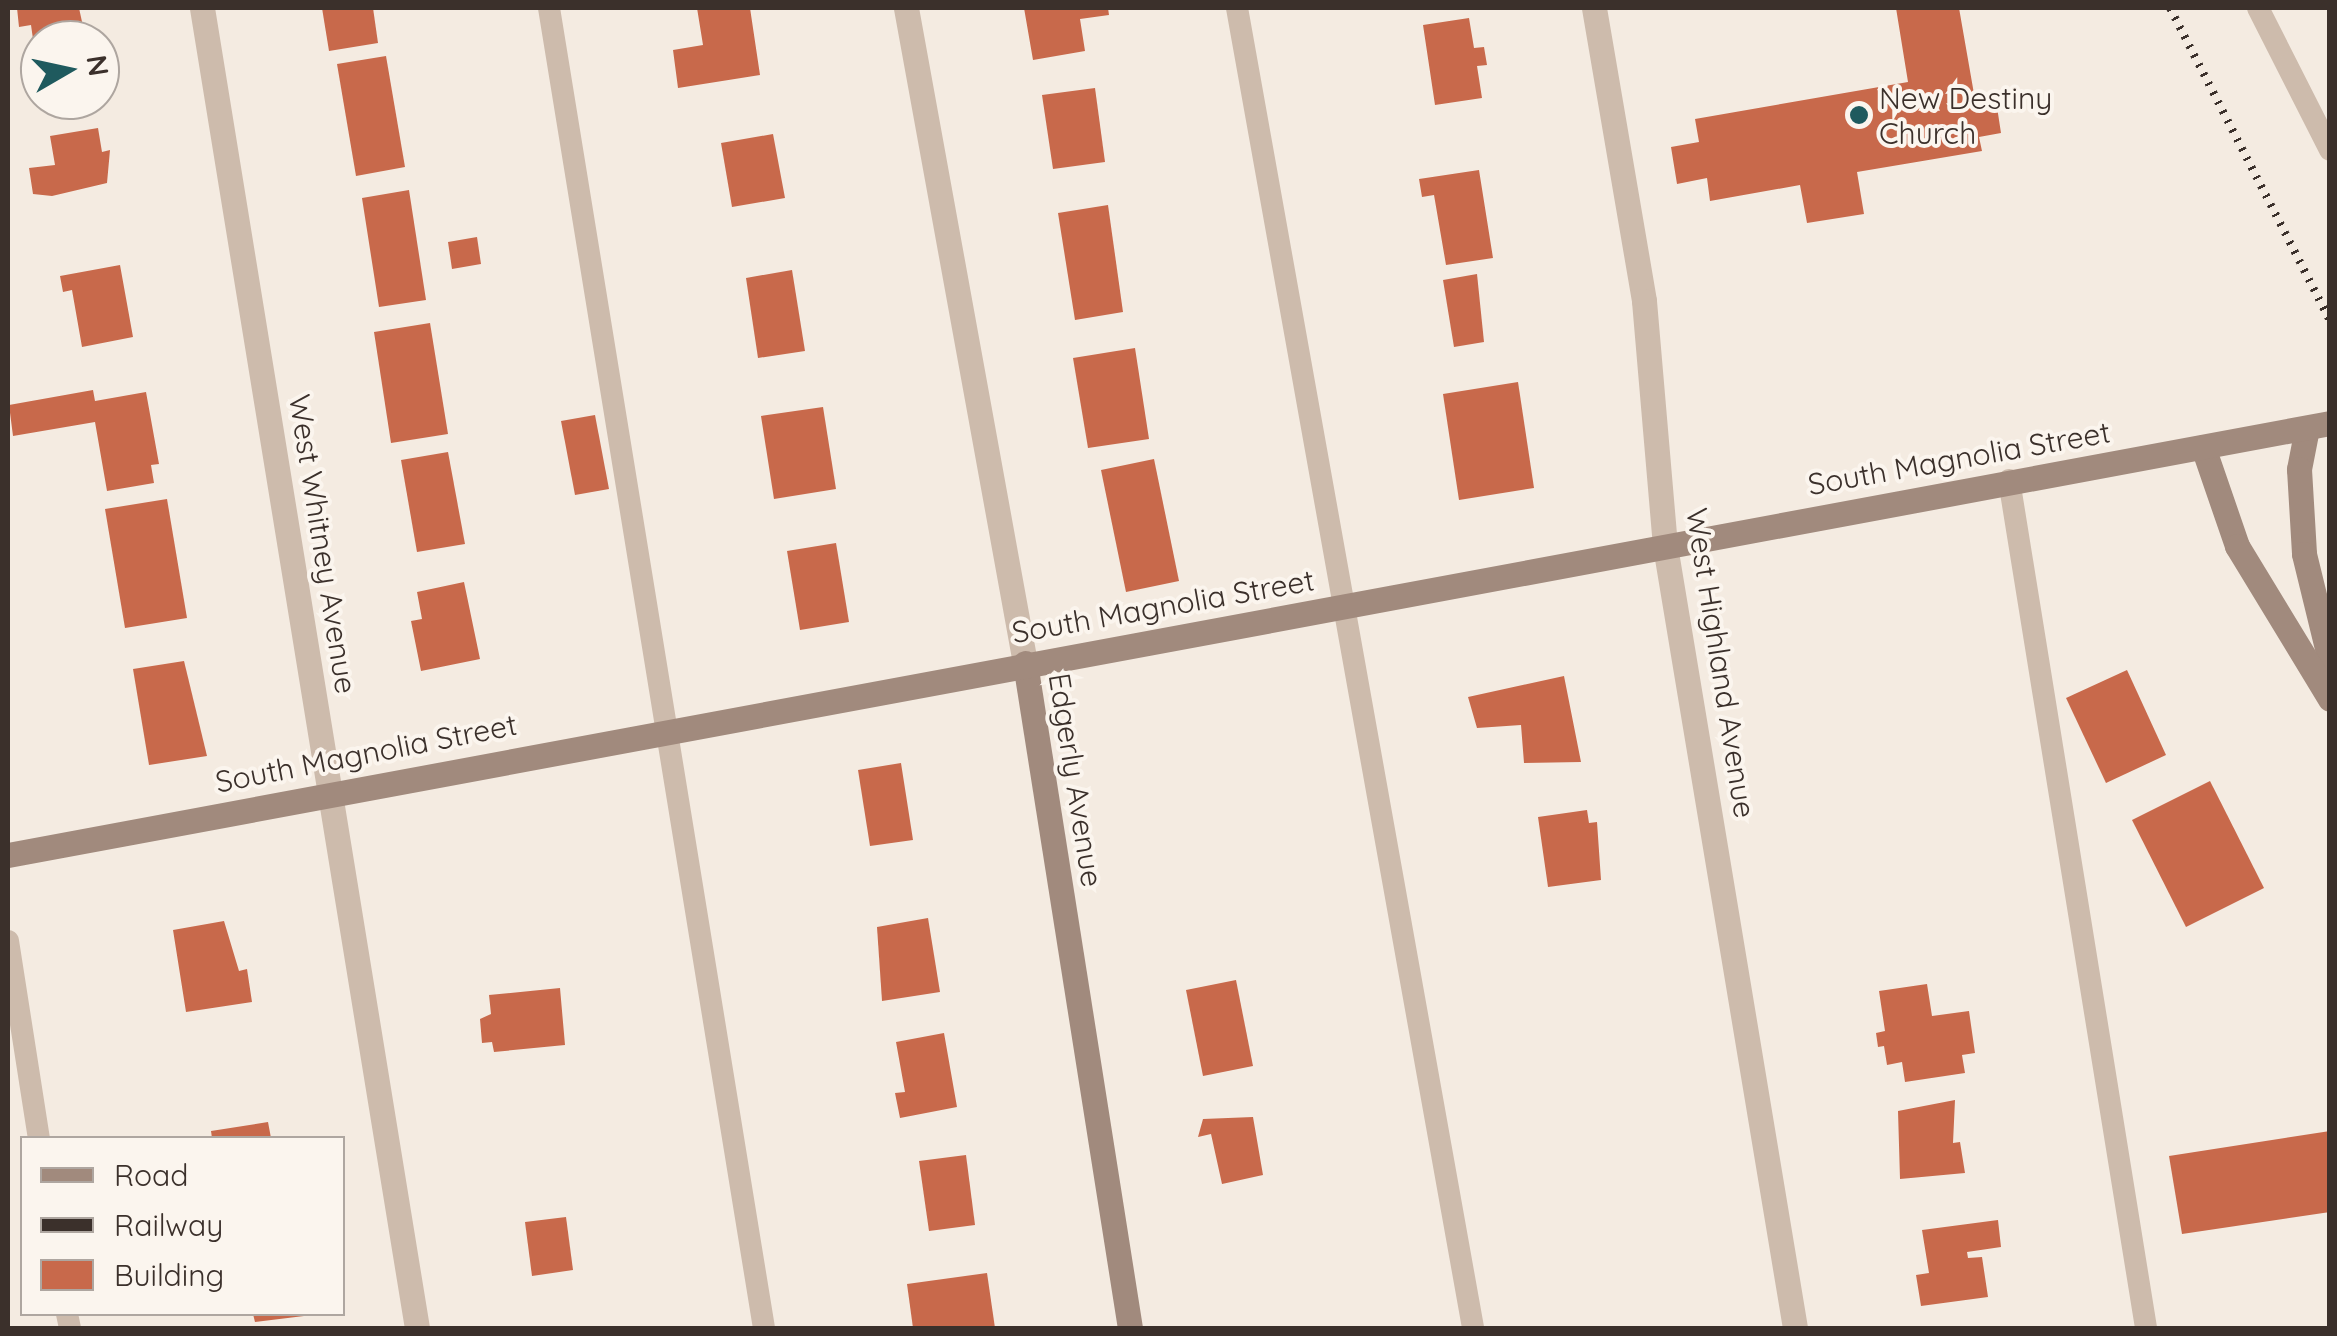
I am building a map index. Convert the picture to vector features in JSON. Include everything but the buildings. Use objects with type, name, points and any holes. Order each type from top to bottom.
[{"type":"street","name":"West Whitney Avenue","points":[[202,8],[334,791],[338,866],[417,1328]]},
{"type":"street","name":"Edgerly Avenue","points":[[906,8],[1025,664],[1130,1328]]},
{"type":"street","name":"West Highland Avenue","points":[[1594,8],[1644,301],[1665,546],[1795,1328]]},
{"type":"street","name":"South Magnolia Street","points":[[8,855],[334,791],[2318,426]]},
{"type":"street","points":[[2318,426],[2298,468],[2304,554],[2330,661]]},
{"type":"street","points":[[2203,447],[2237,546],[2330,699]]},
{"type":"lane","points":[[548,8],[764,1328]]},
{"type":"lane","points":[[1237,8],[1473,1328]]},
{"type":"lane","points":[[2258,8],[2330,150]]},
{"type":"lane","points":[[2009,480],[2146,1328]]},
{"type":"lane","points":[[8,942],[39,1136]]},
{"type":"railway","points":[[2170,8],[2330,321]]},
{"type":"place","name":"New Destiny Church","points":[[1859,115]]}]
